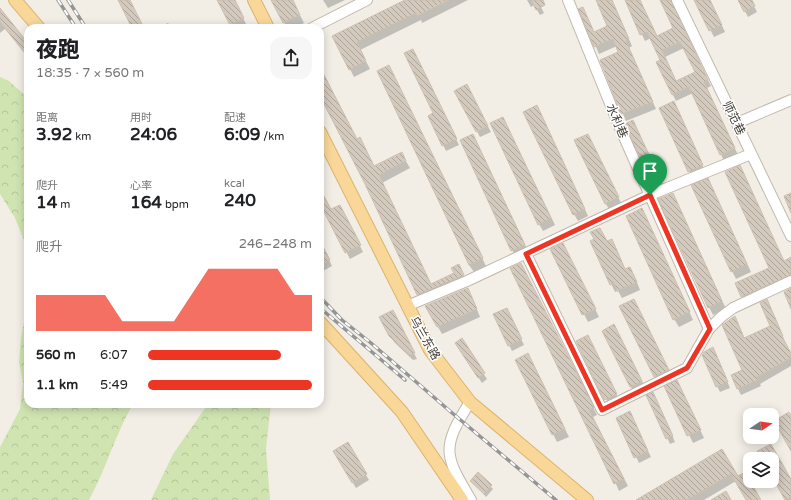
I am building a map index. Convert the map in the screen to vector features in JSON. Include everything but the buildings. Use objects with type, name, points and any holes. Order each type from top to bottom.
[{"type":"main road","points":[[14,0],[35,24]]},
{"type":"main road","points":[[254,0],[266,24]]},
{"type":"main road","name":"乌兰东路","points":[[324,140],[430,350],[470,402],[587,500]]},
{"type":"main road","points":[[324,326],[402,412],[470,500]]},
{"type":"street","points":[[320,24],[368,0]]},
{"type":"street","name":"水利巷","points":[[568,0],[620,128],[710,329]]},
{"type":"street","name":"师范巷","points":[[677,0],[791,236]]},
{"type":"street","points":[[737,124],[791,100]]},
{"type":"street","points":[[407,306],[467,281],[650,195],[751,154]]},
{"type":"street","points":[[526,254],[602,410],[687,368],[710,329],[733,308],[791,281]]},
{"type":"street","points":[[470,402],[458,422],[450,442],[449,457],[453,470],[470,500]]},
{"type":"green space","points":[[0,77],[9,81],[24,94],[24,240],[15,218],[0,194]]},
{"type":"green space","points":[[24,323],[24,408],[131,408],[89,500],[0,500],[0,447],[20,409],[23,383],[19,362]]},
{"type":"green space","points":[[205,408],[271,408],[266,449],[270,500],[151,500],[173,454]]},
{"type":"railway","points":[[58,0],[73,24]]},
{"type":"railway","points":[[68,0],[83,24]]},
{"type":"railway","points":[[324,301],[342,320],[556,500]]},
{"type":"railway","points":[[324,311],[405,380]]},
{"type":"route","points":[[650,195],[710,329],[687,368],[602,410],[526,254],[650,195]]}]
